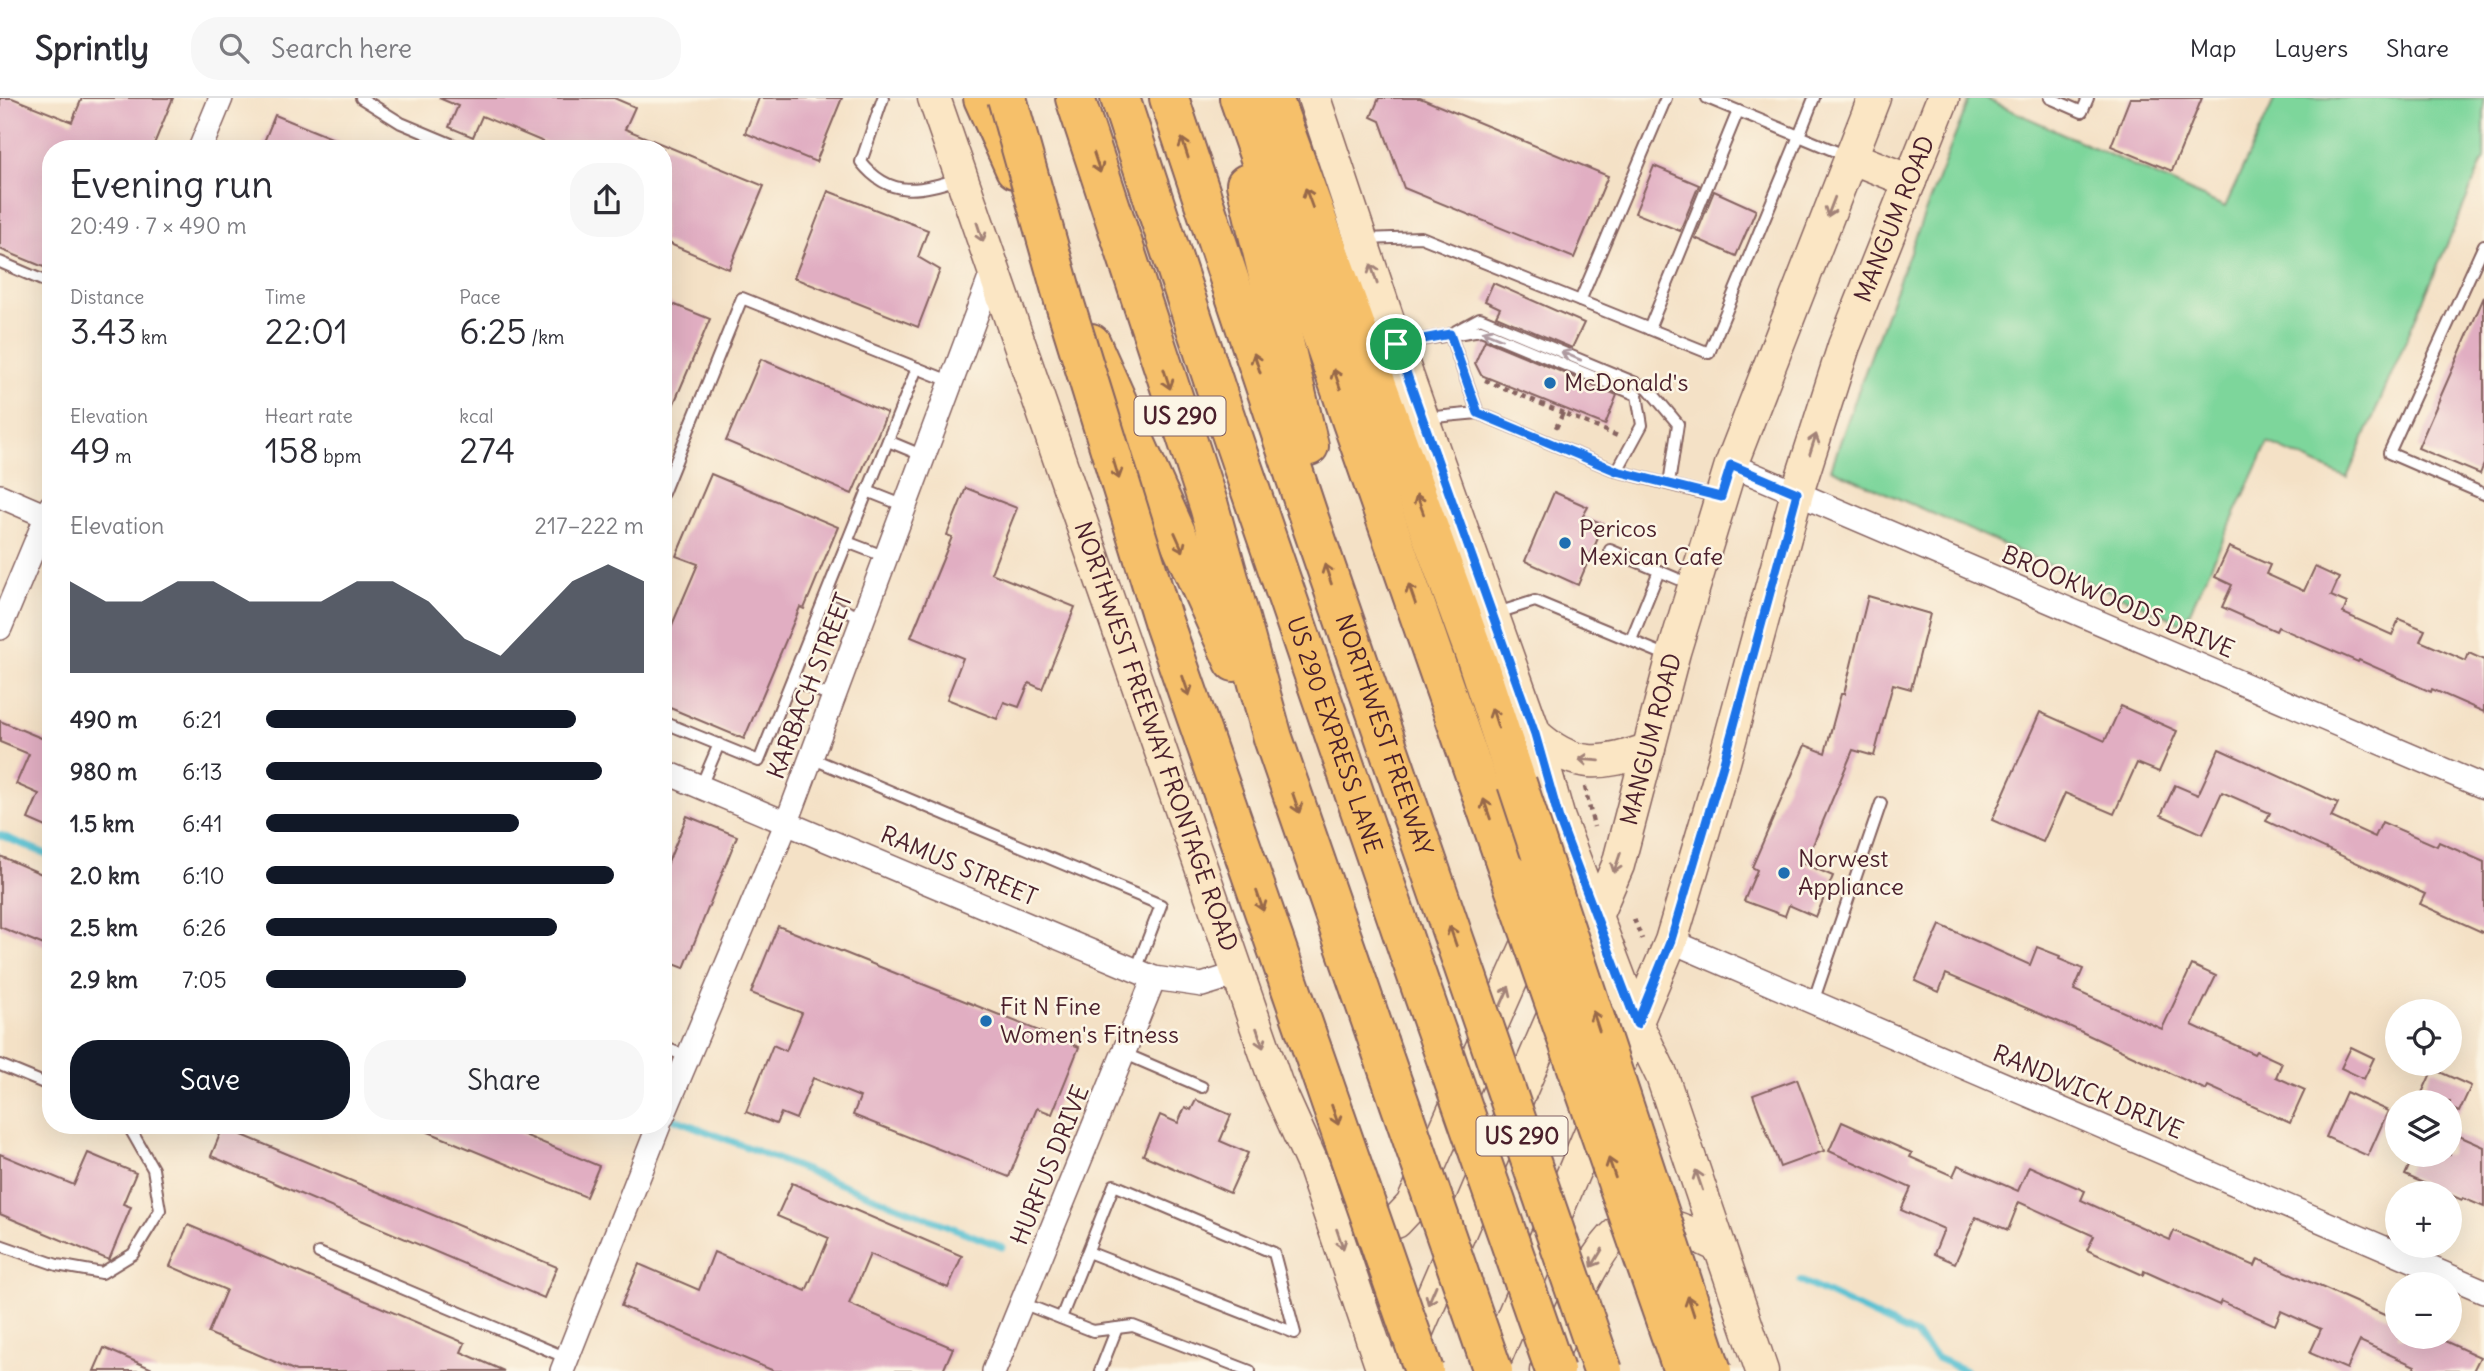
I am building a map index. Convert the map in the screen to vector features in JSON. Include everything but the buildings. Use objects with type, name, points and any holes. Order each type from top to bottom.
[{"type":"highway","points":[[983,98],[1221,638],[1273,738]]},
{"type":"highway","points":[[1007,98],[1064,301],[1164,624],[1424,1371]]},
{"type":"highway","name":"US 290","points":[[1075,98],[1209,506],[1273,738],[1491,1371]]},
{"type":"highway","name":"US 290 EXPRESS LANE","points":[[1120,98],[1221,404],[1555,1371]]},
{"type":"highway","name":"NORTHWEST FREEWAY","points":[[1169,98],[1310,521],[1603,1371]]},
{"type":"highway","points":[[1225,98],[1310,451],[1310,521]]},
{"type":"highway","points":[[1239,98],[1683,1371]]},
{"type":"highway","points":[[1273,98],[1477,661],[1712,1371]]},
{"type":"main road","name":"NORTHWEST FREEWAY FRONTAGE ROAD","points":[[934,98],[1276,1083],[1313,1165],[1383,1371]]},
{"type":"main road","points":[[1314,98],[1396,344],[1535,734],[1559,819],[1637,1024],[1662,1076],[1762,1371]]},
{"type":"main road","name":"MANGUM ROAD","points":[[1400,1371],[1618,865],[1672,658],[1731,465],[1874,98]]},
{"type":"main road","name":"MANGUM ROAD","points":[[1491,1371],[1671,940],[1724,762],[1797,493],[1844,346],[1943,98]]},
{"type":"main road","points":[[1850,157],[1910,181]]},
{"type":"main road","points":[[1535,734],[1553,750],[1586,762],[1619,760],[1648,749]]},
{"type":"main road","points":[[1313,1165],[1349,1209],[1360,1219],[1376,1227],[1396,1222],[1412,1205],[1540,916],[1559,819]]},
{"type":"main road","points":[[1546,1371],[1596,1258],[1615,1232],[1638,1222],[1674,1226],[1718,1246]]},
{"type":"street","points":[[204,140],[221,98]]},
{"type":"street","name":"KARBACH STREET","points":[[672,1096],[787,822],[993,270]]},
{"type":"street","name":"BROOKWOODS DRIVE","points":[[1731,465],[2484,787]]},
{"type":"street","points":[[0,496],[42,511]]},
{"type":"street","points":[[0,628],[42,529]]},
{"type":"street","name":"RAMUS STREET","points":[[672,777],[701,786],[1145,974],[1202,985],[1238,974]]},
{"type":"street","name":"RANDWICK DRIVE","points":[[1671,940],[2484,1291]]},
{"type":"street","name":"HURFUS DRIVE","points":[[999,1369],[1022,1303],[1123,1053],[1145,974]]},
{"type":"street","name":"KARBACH STREET","points":[[564,1365],[656,1134]]},
{"type":"lane","points":[[361,98],[401,122],[442,140]]},
{"type":"lane","points":[[883,98],[861,162],[870,174],[884,184],[900,189],[936,186],[962,178]]},
{"type":"lane","points":[[1580,301],[1666,98]]},
{"type":"lane","points":[[1707,98],[1850,157]]},
{"type":"lane","points":[[1363,239],[1421,237],[1709,354],[1814,98]]},
{"type":"lane","points":[[2050,98],[2082,112],[2088,98]]},
{"type":"lane","points":[[1649,329],[1738,111]]},
{"type":"lane","points":[[2484,245],[2389,453],[2484,494]]},
{"type":"lane","points":[[0,262],[42,280]]},
{"type":"lane","points":[[672,471],[742,298],[952,382]]},
{"type":"lane","points":[[1450,334],[1480,318],[1648,388],[1678,424],[1670,484]]},
{"type":"lane","points":[[1396,344],[1481,330],[1637,395],[1642,425],[1617,471]]},
{"type":"lane","points":[[1450,334],[1478,413]]},
{"type":"lane","points":[[672,726],[759,761],[917,368]]},
{"type":"lane","points":[[1423,418],[1478,413],[1617,471],[1721,497]]},
{"type":"lane","points":[[888,441],[924,456]]},
{"type":"lane","points":[[867,491],[905,506]]},
{"type":"lane","points":[[847,542],[886,557]]},
{"type":"lane","points":[[1611,550],[1694,586]]},
{"type":"lane","points":[[1631,640],[1659,571]]},
{"type":"lane","points":[[1492,615],[1535,601],[1672,658]]},
{"type":"lane","points":[[823,602],[863,618]]},
{"type":"lane","points":[[792,680],[833,697]]},
{"type":"lane","points":[[701,786],[719,744]]},
{"type":"lane","points":[[811,758],[1161,905],[1145,974]]},
{"type":"lane","points":[[1813,1002],[1881,803]]},
{"type":"lane","points":[[672,1051],[688,1057]]},
{"type":"lane","points":[[1123,1053],[1202,1087]]},
{"type":"lane","points":[[0,1065],[42,1082]]},
{"type":"lane","points":[[0,1245],[57,1265],[102,1273],[133,1254],[160,1210],[153,1169],[133,1134]]},
{"type":"lane","points":[[1061,1318],[1114,1185],[1274,1253],[1295,1334],[1088,1252]]},
{"type":"lane","points":[[319,1253],[564,1365]]},
{"type":"lane","points":[[1022,1303],[1093,1331],[1133,1326],[1250,1371]]},
{"type":"lane","points":[[1100,1371],[1117,1328]]},
{"type":"path","points":[[1475,376],[1564,411],[1620,437]]},
{"type":"path","points":[[1587,779],[1585,789],[1595,831]]},
{"type":"green space","points":[[1970,98],[1984,98],[2225,207],[2275,98],[2484,98],[2484,158],[2347,478],[2268,443],[2184,624],[1831,469],[1898,283]]},
{"type":"waterway","points":[[0,835],[42,852]]},
{"type":"waterway","points":[[672,1118],[1002,1247]]},
{"type":"waterway","points":[[1801,1281],[1915,1335],[1937,1358],[1966,1371]]},
{"type":"place","name":"McDonald's","points":[[1550,383]]},
{"type":"place","name":"Pericos Mexican Cafe","points":[[1565,543]]},
{"type":"place","name":"Norwest Appliance","points":[[1784,873]]},
{"type":"place","name":"Fit N Fine Women's Fitness","points":[[986,1021]]},
{"type":"route","points":[[1450,334],[1478,413],[1617,471],[1721,497],[1731,465],[1797,493],[1724,762],[1671,940],[1637,1024],[1559,819],[1535,734],[1396,344],[1450,334]]}]
